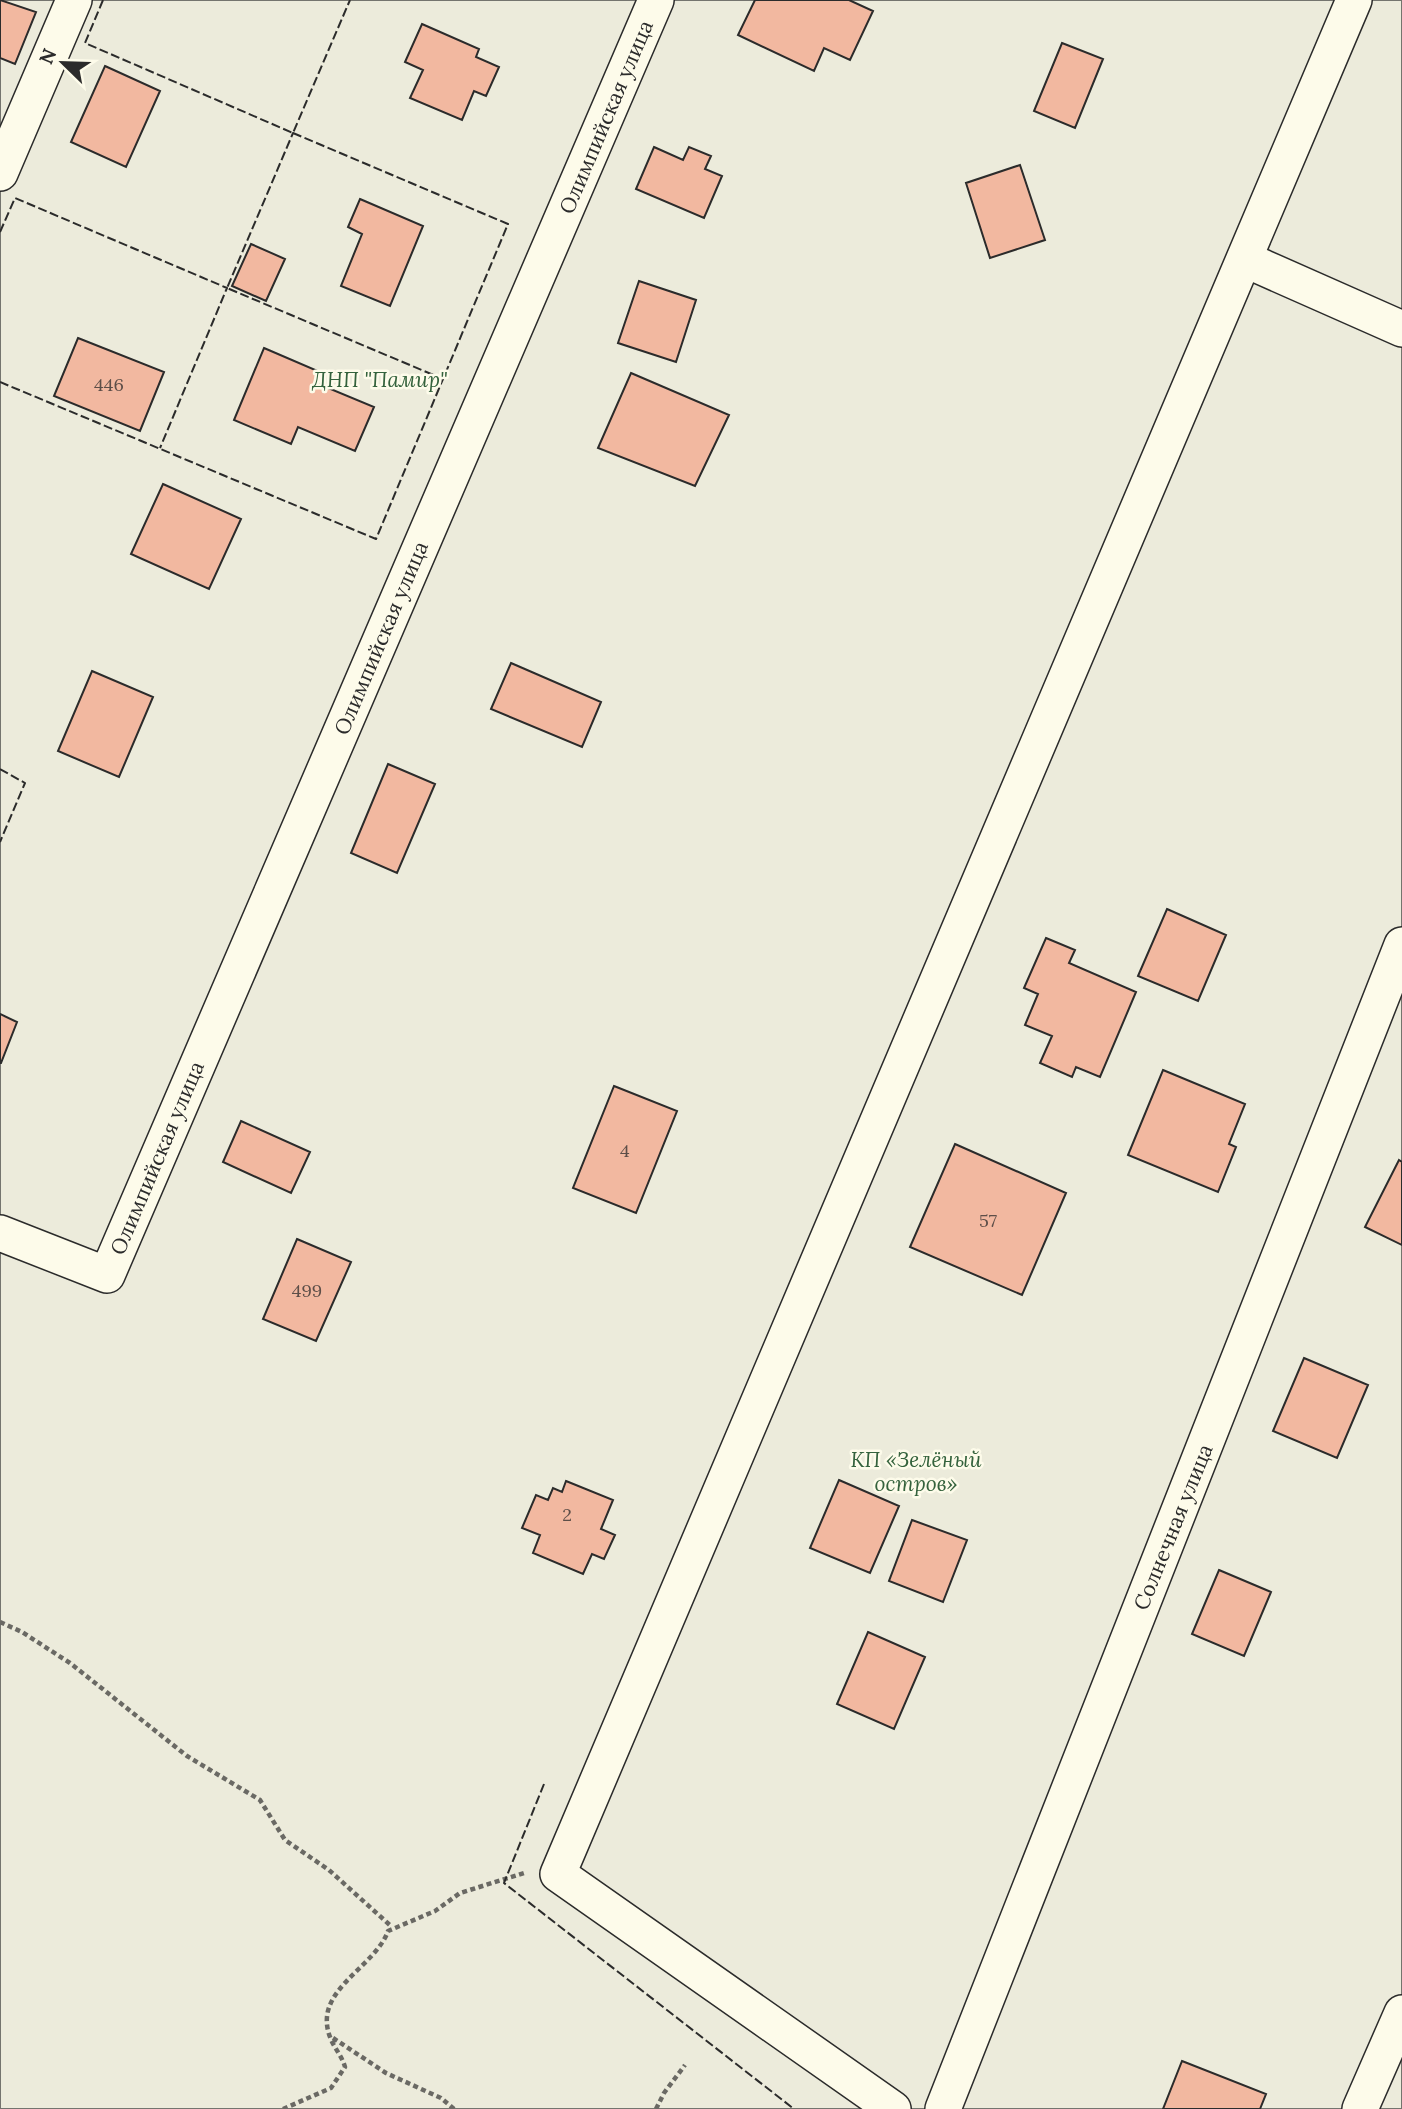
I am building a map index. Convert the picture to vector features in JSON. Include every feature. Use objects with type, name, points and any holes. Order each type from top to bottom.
[{"type":"street","points":[[0,173],[74,0]]},
{"type":"street","name":"Олимпийская улица","points":[[0,1233],[107,1275],[656,0]]},
{"type":"street","points":[[893,2109],[558,1874],[1354,0]]},
{"type":"street","points":[[1244,259],[1402,329]]},
{"type":"street","name":"Солнечная улица","points":[[943,2109],[1402,945]]},
{"type":"street","points":[[1360,2109],[1402,2013]]},
{"type":"path","points":[[0,1622],[22,1632],[70,1663],[187,1756],[260,1800],[285,1840],[329,1870],[392,1927]]},
{"type":"path","points":[[283,2109],[331,2088],[345,2067],[329,2036],[329,2004],[355,1970],[383,1946],[392,1927],[428,1915],[460,1893],[526,1872],[562,1878]]},
{"type":"path","points":[[329,2036],[386,2073],[441,2098],[454,2109]]},
{"type":"path","points":[[656,2109],[663,2093],[685,2065]]},
{"type":"green space","points":[[0,0],[1402,0],[1402,2109],[0,2109]]},
{"type":"building","points":[[0,0],[36,12],[15,64],[0,58]]},
{"type":"building","points":[[755,0],[849,0],[873,11],[850,60],[824,48],[814,71],[738,35]]},
{"type":"building","points":[[422,24],[479,49],[476,57],[499,67],[486,96],[474,91],[462,120],[410,98],[423,70],[405,62]]},
{"type":"building","points":[[1062,43],[1103,59],[1075,128],[1034,111]]},
{"type":"building","points":[[105,66],[160,91],[126,167],[71,142]]},
{"type":"building","points":[[654,147],[683,160],[689,147],[711,156],[705,169],[722,176],[704,218],[636,189]]},
{"type":"building","points":[[1020,165],[1045,240],[990,258],[966,183]]},
{"type":"building","points":[[360,199],[423,226],[390,306],[341,286],[362,234],[348,227]]},
{"type":"building","points":[[251,244],[285,259],[266,301],[232,286]]},
{"type":"building","points":[[639,281],[696,300],[676,362],[618,343]]},
{"type":"building","points":[[78,338],[164,372],[140,431],[54,396]]},
{"type":"building","points":[[264,348],[320,372],[316,383],[374,407],[355,451],[298,427],[291,444],[234,420]]},
{"type":"building","points":[[631,373],[729,415],[695,486],[598,448]]},
{"type":"building","points":[[163,484],[241,519],[209,589],[131,554]]},
{"type":"building","points":[[511,663],[601,702],[582,747],[491,709]]},
{"type":"building","points":[[92,671],[153,697],[119,777],[58,751]]},
{"type":"building","points":[[388,764],[435,784],[397,873],[351,853]]},
{"type":"building","points":[[1167,909],[1226,935],[1198,1001],[1138,976]]},
{"type":"building","points":[[1046,938],[1075,950],[1069,963],[1136,992],[1100,1077],[1076,1067],[1072,1077],[1040,1063],[1052,1036],[1025,1025],[1038,994],[1024,988]]},
{"type":"building","points":[[0,1014],[17,1022],[1,1063],[0,1063]]},
{"type":"building","points":[[1163,1070],[1245,1104],[1229,1144],[1236,1147],[1218,1192],[1128,1155]]},
{"type":"building","points":[[614,1086],[677,1111],[636,1213],[573,1188]]},
{"type":"building","points":[[241,1121],[310,1152],[291,1193],[223,1162]]},
{"type":"building","points":[[955,1144],[1066,1193],[1022,1295],[910,1247]]},
{"type":"building","points":[[1399,1160],[1402,1162],[1402,1245],[1365,1227]]},
{"type":"building","points":[[297,1239],[351,1262],[316,1341],[263,1319]]},
{"type":"building","points":[[1304,1358],[1368,1385],[1337,1458],[1273,1431]]},
{"type":"building","points":[[839,1480],[899,1506],[870,1573],[810,1548]]},
{"type":"building","points":[[566,1481],[613,1500],[601,1529],[615,1535],[604,1559],[592,1554],[583,1574],[533,1553],[540,1535],[522,1528],[536,1495],[548,1500],[553,1488],[562,1492]]},
{"type":"building","points":[[912,1520],[967,1540],[943,1602],[889,1581]]},
{"type":"building","points":[[1219,1570],[1271,1592],[1244,1656],[1192,1634]]},
{"type":"building","points":[[868,1632],[925,1657],[894,1729],[837,1704]]},
{"type":"building","points":[[1182,2061],[1266,2094],[1260,2109],[1163,2109]]},
{"type":"fence","points":[[103,0],[85,43],[293,133],[350,0]]},
{"type":"fence","points":[[293,133],[508,224],[443,379],[227,288],[293,133]]},
{"type":"fence","points":[[0,232],[15,198],[227,288],[160,448]]},
{"type":"fence","points":[[0,382],[376,539],[443,379]]},
{"type":"fence","points":[[0,769],[25,783],[0,842]]},
{"type":"fence","points":[[544,1784],[504,1883],[794,2109]]},
{"type":"park label","name":"ДНП \"Памир\"","points":[[380,379]]},
{"type":"park label","name":"КП «Зелёный остров»","points":[[916,1471]]}]
